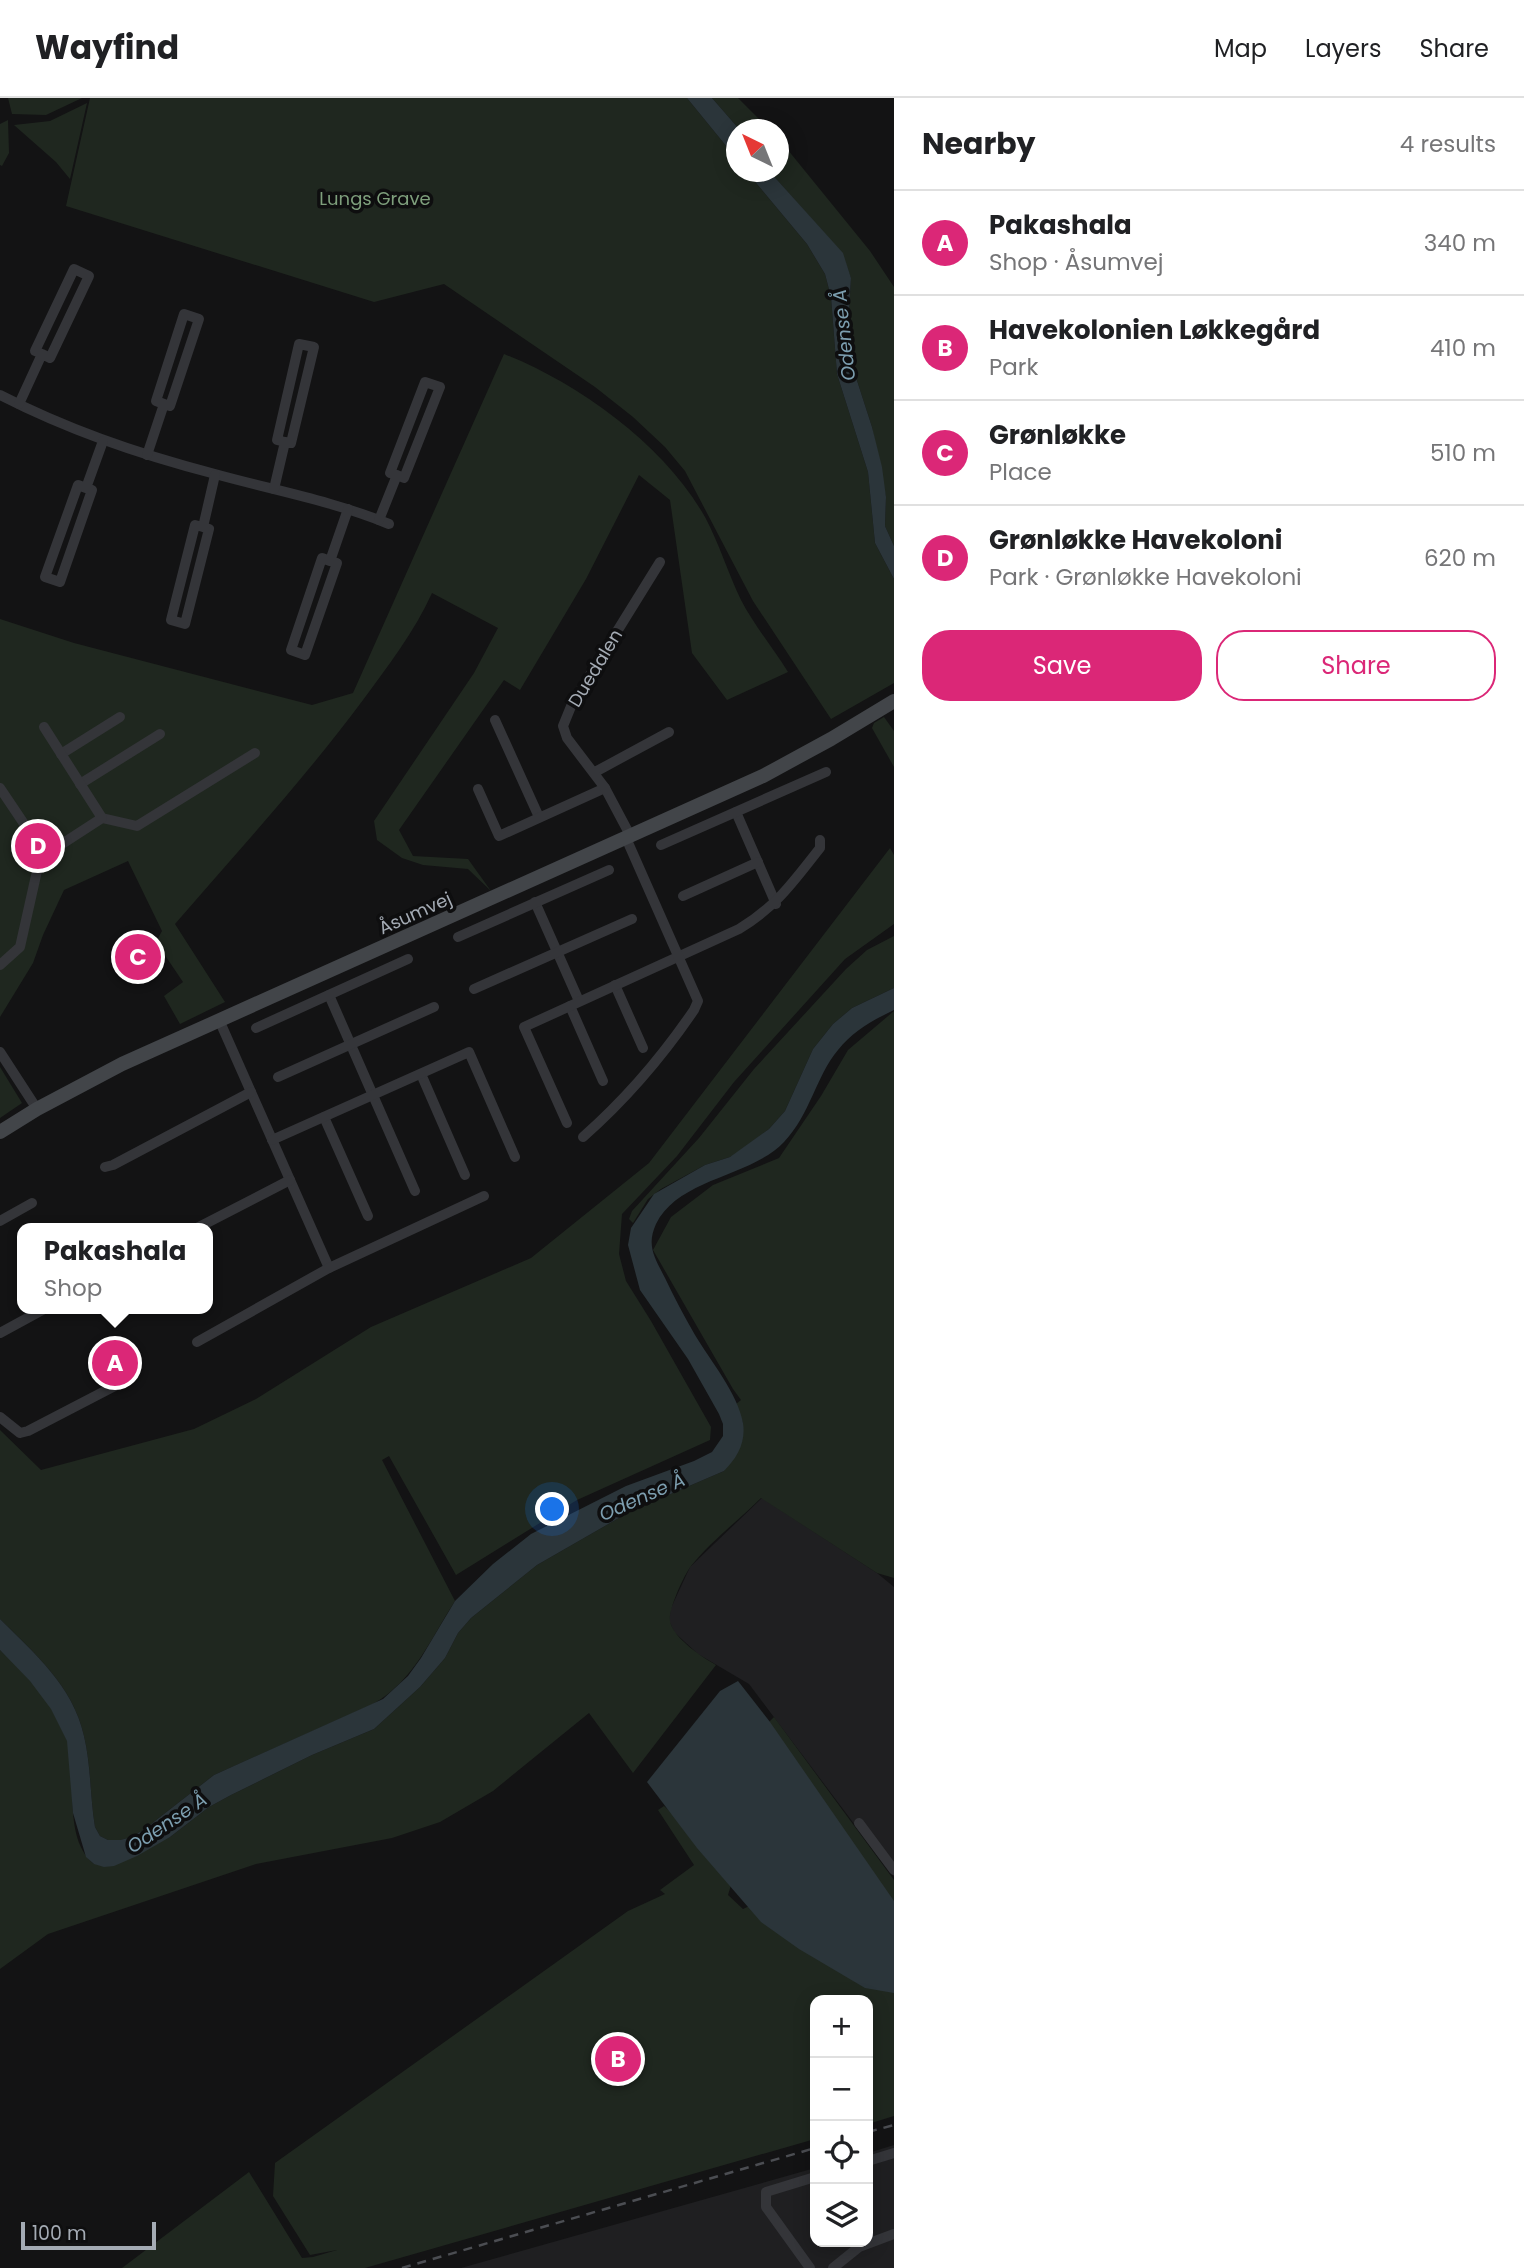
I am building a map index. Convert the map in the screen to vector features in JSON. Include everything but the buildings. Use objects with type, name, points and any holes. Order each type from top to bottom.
[{"type":"street","points":[[74,269],[89,276],[50,358],[42,354],[35,351],[74,269]]},
{"type":"street","points":[[184,314],[199,318],[170,406],[164,404],[156,401],[184,314]]},
{"type":"street","points":[[299,344],[314,347],[291,443],[285,442],[277,440],[299,344]]},
{"type":"street","points":[[19,404],[42,354]]},
{"type":"street","points":[[425,382],[440,387],[404,478],[397,475],[390,473],[425,382]]},
{"type":"street","points":[[1,397],[103,441],[215,475],[348,509],[384,522],[397,475]]},
{"type":"street","points":[[148,455],[164,404]]},
{"type":"street","points":[[86,488],[103,441]]},
{"type":"street","points":[[274,489],[285,442]]},
{"type":"street","points":[[203,527],[215,475]]},
{"type":"street","points":[[78,485],[86,488],[92,490],[60,582],[45,577],[78,485]]},
{"type":"street","points":[[330,561],[348,509]]},
{"type":"street","points":[[195,526],[203,527],[209,529],[185,624],[171,620],[195,526]]},
{"type":"street","points":[[322,558],[330,561],[337,563],[305,655],[291,650],[322,558]]},
{"type":"street","name":"Duedalen","points":[[629,837],[605,788],[567,738],[563,726],[564,720],[660,562]]},
{"type":"street","name":"Åsumvej","points":[[0,1132],[37,1109],[123,1064],[789,763],[894,701]]},
{"type":"street","points":[[61,754],[120,718]]},
{"type":"street","points":[[495,720],[539,817]]},
{"type":"street","points":[[44,727],[102,818],[137,826],[254,753]]},
{"type":"street","points":[[594,772],[669,732]]},
{"type":"street","points":[[80,784],[160,734]]},
{"type":"street","points":[[661,845],[825,772]]},
{"type":"street","points":[[0,788],[45,855]]},
{"type":"street","points":[[478,789],[499,836],[605,788]]},
{"type":"street","points":[[736,812],[776,904]]},
{"type":"street","points":[[0,965],[20,947],[37,871],[45,855],[102,818]]},
{"type":"street","points":[[583,1137],[655,1064],[698,1004],[629,837]]},
{"type":"street","points":[[567,1123],[524,1027],[739,929],[761,916],[776,904],[820,848],[820,840]]},
{"type":"street","points":[[683,896],[758,862]]},
{"type":"street","points":[[458,937],[609,870]]},
{"type":"street","points":[[535,902],[557,952],[603,1081]]},
{"type":"street","points":[[474,989],[632,919]]},
{"type":"street","points":[[256,1028],[408,959]]},
{"type":"street","points":[[615,985],[643,1048]]},
{"type":"street","points":[[329,995],[415,1191]]},
{"type":"street","points":[[278,1077],[434,1007]]},
{"type":"street","points":[[220,1022],[329,1268]]},
{"type":"street","points":[[0,1052],[37,1109]]},
{"type":"street","points":[[272,1140],[469,1052],[515,1157]]},
{"type":"street","points":[[421,1074],[466,1175]]},
{"type":"street","points":[[105,1167],[251,1092]]},
{"type":"street","points":[[324,1117],[368,1216]]},
{"type":"street","points":[[207,1223],[290,1180]]},
{"type":"street","points":[[197,1342],[329,1268],[484,1196]]},
{"type":"street","points":[[0,1221],[32,1203]]},
{"type":"street","points":[[0,1333],[35,1314]]},
{"type":"street","points":[[0,1417],[20,1433],[28,1431],[132,1377]]},
{"type":"street","points":[[859,1824],[894,1870]]},
{"type":"street","points":[[873,2159],[894,2153]]},
{"type":"street","points":[[810,2179],[766,2192],[766,2207],[810,2268]]},
{"type":"street","points":[[833,2268],[859,2247],[894,2234]]},
{"type":"shaded area","points":[[762,1498],[877,1573],[894,1587],[894,1877],[749,1684],[698,1654],[674,1632],[669,1620],[671,1608],[690,1567]]},
{"type":"shaded area","points":[[894,2145],[894,2268],[461,2268],[810,2169],[810,2247],[873,2247],[873,2151]]},
{"type":"green space","points":[[8,98],[82,98],[46,115],[12,114]]},
{"type":"green space","name":"Lungs Grave","points":[[90,98],[687,98],[726,146],[726,182],[755,182],[807,244],[825,274],[831,297],[837,374],[868,472],[875,543],[894,579],[894,683],[831,719],[753,601],[685,471],[665,447],[595,387],[444,284],[374,302],[66,206]]},
{"type":"green space","points":[[712,98],[738,98],[759,119],[730,119]]},
{"type":"green space","points":[[87,103],[70,179],[56,162],[14,125],[50,121]]},
{"type":"green space","points":[[8,120],[9,153],[2,166],[0,124]]},
{"type":"green space","points":[[789,151],[870,251],[894,287],[894,546],[885,526],[886,497],[872,427],[851,362],[851,278],[842,253],[779,182],[789,182]]},
{"type":"green space","points":[[504,354],[562,382],[590,400],[618,420],[667,465],[705,517],[741,600],[788,672],[727,700],[692,653],[670,500],[639,475],[586,579],[520,690],[504,680],[399,830],[413,856],[468,859],[491,891],[468,869],[423,865],[402,858],[377,840],[374,821],[474,673],[498,628],[432,593],[400,648],[341,729],[175,924],[225,1002],[180,1024],[164,996],[183,982],[156,942],[162,931],[128,861],[64,890],[33,963],[0,1017],[0,619],[74,643],[312,705],[353,693]]},
{"type":"green space","points":[[884,717],[894,731],[894,767],[872,728],[874,723]]},
{"type":"green space","points":[[890,848],[894,855],[894,924],[845,959],[734,1082],[677,1156],[622,1214],[619,1254],[626,1281],[711,1427],[710,1440],[577,1500],[456,1575],[389,1456],[382,1460],[455,1601],[411,1671],[373,1704],[214,1775],[132,1837],[108,1840],[100,1836],[95,1827],[88,1758],[79,1718],[62,1686],[51,1672],[0,1619],[0,1430],[41,1470],[194,1429],[256,1399],[371,1327],[531,1258],[649,1163]]},
{"type":"green space","points":[[894,936],[894,988],[852,1008],[833,1024],[813,1049],[785,1111],[769,1129],[733,1156],[705,1165],[661,1189],[648,1199],[633,1223],[629,1219],[632,1211],[699,1138],[754,1069],[846,969],[867,950]]},
{"type":"green space","points":[[894,1011],[894,1578],[877,1573],[761,1498],[699,1557],[681,1584],[670,1616],[672,1627],[689,1646],[716,1665],[633,1773],[589,1713],[493,1791],[440,1822],[392,1838],[256,1864],[48,1934],[0,1969],[0,1650],[39,1691],[62,1727],[70,1755],[74,1822],[84,1852],[94,1864],[170,1837],[209,1807],[231,1795],[312,1755],[374,1729],[420,1687],[445,1658],[458,1633],[471,1618],[537,1565],[631,1511],[724,1471],[743,1423],[736,1404],[741,1400],[653,1250],[671,1217],[713,1185],[779,1158],[848,1050]]},
{"type":"green space","points":[[0,1067],[22,1103],[0,1118]]},
{"type":"green space","points":[[774,1717],[894,1880],[894,1916],[767,1724]]},
{"type":"green space","points":[[664,1806],[735,1872],[728,1895],[743,1909],[762,1900],[894,1966],[894,2116],[873,2122],[873,1995],[810,1995],[810,2140],[365,2268],[122,2268],[249,2172],[302,2258],[337,2250],[310,2255],[273,2196],[275,2163],[628,1911],[665,1894],[660,1890],[694,1865],[658,1810]]},
{"type":"water","points":[[687,98],[712,98],[730,119],[726,119],[726,146]]},
{"type":"water","name":"Odense Å","points":[[755,182],[779,182],[843,253],[851,278],[851,362],[882,467],[886,497],[885,526],[894,546],[894,579],[875,543],[868,472],[837,374],[831,297],[825,274],[807,244]]},
{"type":"water","name":"Odense Å","points":[[894,988],[894,1010],[850,1037],[838,1050],[830,1060],[800,1120],[784,1142],[770,1154],[681,1197],[666,1209],[653,1232],[653,1252],[658,1264],[695,1335],[730,1389],[740,1412],[743,1437],[740,1450],[729,1466],[724,1471],[631,1511],[537,1565],[471,1618],[458,1633],[445,1658],[420,1687],[374,1729],[312,1755],[231,1795],[137,1856],[114,1866],[104,1867],[94,1864],[86,1857],[73,1813],[67,1741],[51,1709],[30,1681],[0,1650],[0,1619],[51,1672],[62,1686],[79,1718],[86,1747],[95,1827],[100,1836],[108,1840],[132,1837],[214,1775],[383,1699],[408,1676],[455,1601],[493,1564],[531,1534],[626,1486],[712,1452],[723,1436],[723,1424],[688,1359],[640,1290],[628,1245],[631,1228],[654,1194],[705,1165],[730,1157],[769,1129],[785,1111],[813,1049],[833,1024],[852,1008]]},
{"type":"water","points":[[738,1681],[770,1722],[894,1901],[894,1993],[865,1988],[799,1949],[761,1922],[697,1848],[647,1782],[720,1691]]},
{"type":"railway","points":[[873,2131],[894,2125]]},
{"type":"railway","points":[[402,2268],[810,2149]]},
{"type":"place","name":"Grønløkke Havekoloni","points":[[38,846]]},
{"type":"place","name":"Grønløkke","points":[[138,957]]},
{"type":"place","name":"Pakashala","points":[[115,1363]]},
{"type":"place","name":"Havekolonien Løkkegård","points":[[618,2059]]}]
